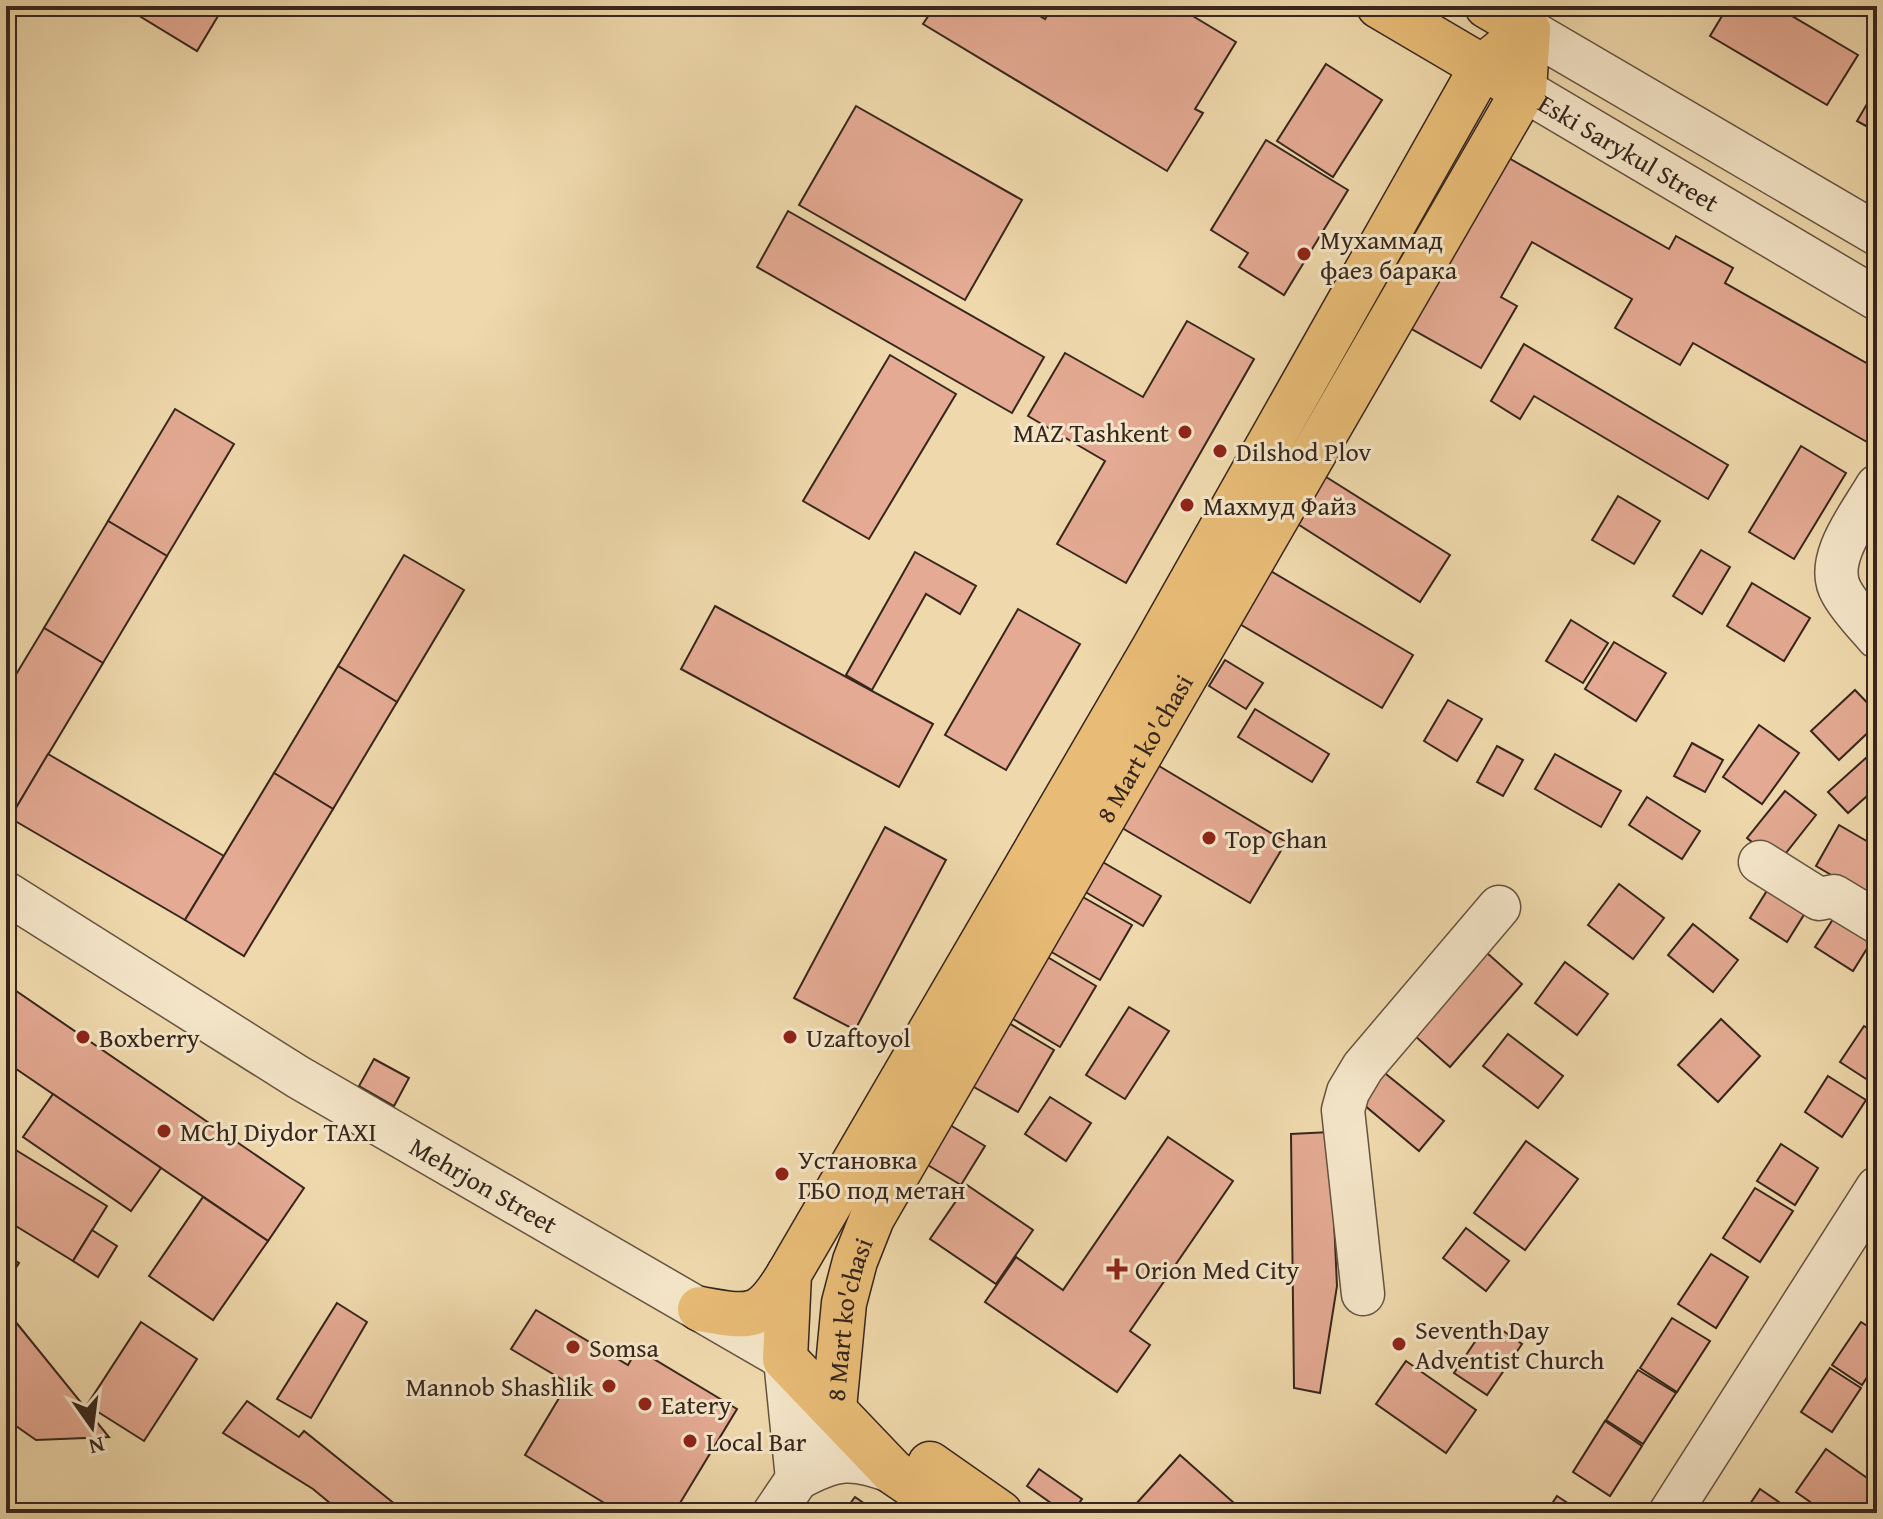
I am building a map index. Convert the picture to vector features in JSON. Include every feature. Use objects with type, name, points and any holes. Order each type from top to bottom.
[{"type":"main road","name":"Eski Sarykul Street","points":[[1379,6],[1524,90]]},
{"type":"main road","name":"Eski Sarykul Street","points":[[1487,6],[1528,30]]},
{"type":"main road","points":[[1482,67],[1528,30]]},
{"type":"main road","name":"8 Mart ko'chasi","points":[[834,1408],[844,1303],[855,1261],[872,1218],[1524,90],[1528,30]]},
{"type":"main road","name":"8 Mart ko'chasi","points":[[785,1359],[789,1274],[1155,646],[1482,67]]},
{"type":"main road","points":[[700,1309],[741,1315],[756,1313],[775,1297],[789,1274]]},
{"type":"main road","name":"Mehrjon Street","points":[[785,1359],[893,1472],[953,1513]]},
{"type":"main road","name":"Mehrjon Street","points":[[834,1408],[887,1434],[1000,1513]]},
{"type":"street","name":"Eski Sarykul Street","points":[[1528,30],[1877,234]]},
{"type":"street","name":"Eski Sarykul Street","points":[[1524,90],[1877,299]]},
{"type":"street","points":[[1877,486],[1839,551],[1835,574],[1842,594],[1877,637]]},
{"type":"street","points":[[1760,862],[1819,899],[1834,896],[1877,922]]},
{"type":"street","name":"Mehrjon Street","points":[[6,893],[298,1077],[785,1359]]},
{"type":"street","points":[[1363,1294],[1343,1110],[1348,1092],[1363,1067],[1499,907]]},
{"type":"street","points":[[1670,1513],[1877,1188]]},
{"type":"street","name":"8 Mart ko'chasi","points":[[785,1359],[797,1479]]},
{"type":"street","name":"8 Mart ko'chasi","points":[[774,1513],[797,1479],[834,1408]]},
{"type":"street","points":[[797,1479],[821,1465],[845,1460],[871,1463],[893,1472]]},
{"type":"building","points":[[123,6],[224,6],[197,51]]},
{"type":"building","points":[[935,6],[1024,6],[1045,19],[1053,6],[1176,6],[1236,42],[1195,109],[1203,113],[1167,171],[923,24]]},
{"type":"building","points":[[1728,6],[1775,6],[1858,55],[1827,105],[1710,36]]},
{"type":"building","points":[[1326,64],[1382,100],[1333,177],[1277,141]]},
{"type":"building","points":[[1877,87],[1877,132],[1857,121]]},
{"type":"building","points":[[856,106],[1022,200],[965,300],[799,205]]},
{"type":"building","points":[[1266,140],[1348,190],[1284,295],[1239,267],[1248,253],[1211,230]]},
{"type":"building","points":[[1507,157],[1669,249],[1676,236],[1733,268],[1725,283],[1877,369],[1877,425],[1867,442],[1693,343],[1680,365],[1615,328],[1632,299],[1532,242],[1501,297],[1517,306],[1481,368],[1410,328]]},
{"type":"building","points":[[788,211],[1044,357],[1012,413],[757,267]]},
{"type":"building","points":[[1187,321],[1254,359],[1126,583],[1057,544],[1105,461],[1028,416],[1065,353],[1143,397]]},
{"type":"building","points":[[1524,344],[1728,465],[1708,499],[1534,396],[1520,419],[1491,401]]},
{"type":"building","points":[[890,355],[956,394],[869,539],[803,501]]},
{"type":"building","points":[[175,409],[234,444],[167,556],[108,521]]},
{"type":"building","points":[[1801,446],[1846,473],[1794,559],[1749,532]]},
{"type":"building","points":[[1323,475],[1450,555],[1420,602],[1296,523]]},
{"type":"building","points":[[1618,496],[1660,521],[1634,564],[1592,540]]},
{"type":"building","points":[[108,521],[167,556],[103,663],[44,628]]},
{"type":"building","points":[[1701,550],[1730,567],[1702,614],[1673,596]]},
{"type":"building","points":[[915,552],[976,586],[960,614],[926,594],[872,690],[846,675]]},
{"type":"building","points":[[404,555],[464,590],[397,702],[338,666]]},
{"type":"building","points":[[1269,570],[1413,655],[1382,708],[1238,623]]},
{"type":"building","points":[[1752,583],[1810,618],[1784,661],[1727,626]]},
{"type":"building","points":[[715,606],[933,724],[899,787],[681,669]]},
{"type":"building","points":[[1018,609],[1080,644],[1006,770],[945,735]]},
{"type":"building","points":[[1571,620],[1608,643],[1583,683],[1546,661]]},
{"type":"building","points":[[44,628],[103,663],[10,818],[6,815],[6,691]]},
{"type":"building","points":[[1614,642],[1666,673],[1636,721],[1585,689]]},
{"type":"building","points":[[1225,660],[1263,683],[1246,709],[1209,686]]},
{"type":"building","points":[[338,666],[397,702],[333,809],[274,773]]},
{"type":"building","points":[[1855,690],[1877,713],[1877,724],[1839,760],[1811,731]]},
{"type":"building","points":[[1448,700],[1482,719],[1457,761],[1424,741]]},
{"type":"building","points":[[1255,709],[1329,754],[1312,782],[1238,737]]},
{"type":"building","points":[[1759,725],[1799,753],[1762,804],[1723,777]]},
{"type":"building","points":[[1692,743],[1723,760],[1705,792],[1674,776]]},
{"type":"building","points":[[1497,746],[1523,760],[1503,796],[1477,782]]},
{"type":"building","points":[[1877,748],[1877,787],[1848,813],[1828,792]]},
{"type":"building","points":[[48,754],[224,856],[185,920],[10,818]]},
{"type":"building","points":[[1555,754],[1621,791],[1601,827],[1535,789]]},
{"type":"building","points":[[1154,763],[1286,842],[1250,903],[1117,825]]},
{"type":"building","points":[[274,773],[333,809],[244,956],[185,920]]},
{"type":"building","points":[[1785,791],[1816,815],[1778,863],[1747,838]]},
{"type":"building","points":[[1647,797],[1700,831],[1682,859],[1629,825]]},
{"type":"building","points":[[1839,825],[1877,847],[1877,878],[1867,896],[1816,866]]},
{"type":"building","points":[[885,827],[946,860],[855,1030],[794,998]]},
{"type":"building","points":[[1094,857],[1161,896],[1143,926],[1077,887]]},
{"type":"building","points":[[1773,881],[1810,905],[1787,942],[1750,918]]},
{"type":"building","points":[[1619,884],[1664,918],[1633,959],[1588,925]]},
{"type":"building","points":[[1074,892],[1132,925],[1100,980],[1041,946]]},
{"type":"building","points":[[1839,910],[1876,934],[1853,971],[1815,947]]},
{"type":"building","points":[[1693,924],[1738,960],[1713,992],[1668,955]]},
{"type":"building","points":[[1478,945],[1522,984],[1450,1067],[1406,1028]]},
{"type":"building","points":[[1039,952],[1096,986],[1060,1047],[1003,1013]]},
{"type":"building","points":[[1565,962],[1608,994],[1577,1035],[1535,1003]]},
{"type":"building","name":"MChJ Diydor TAXI","points":[[6,984],[304,1188],[268,1241],[6,1062]]},
{"type":"building","points":[[1129,1007],[1169,1031],[1125,1099],[1086,1075]]},
{"type":"building","points":[[1002,1019],[1054,1050],[1018,1112],[965,1082]]},
{"type":"building","points":[[1721,1019],[1760,1056],[1718,1102],[1678,1065]]},
{"type":"building","points":[[1864,1026],[1877,1034],[1877,1086],[1840,1062]]},
{"type":"building","points":[[1508,1034],[1563,1076],[1538,1108],[1483,1066]]},
{"type":"building","points":[[374,1059],[409,1078],[394,1106],[359,1086]]},
{"type":"building","points":[[1381,1070],[1444,1121],[1419,1151],[1357,1099]]},
{"type":"building","points":[[1828,1076],[1866,1100],[1842,1137],[1805,1112]]},
{"type":"building","points":[[53,1094],[161,1168],[131,1211],[23,1137]]},
{"type":"building","points":[[1050,1097],[1091,1123],[1066,1161],[1025,1134]]},
{"type":"building","points":[[945,1122],[985,1146],[961,1185],[921,1161]]},
{"type":"building","points":[[1330,1132],[1337,1286],[1320,1393],[1294,1388],[1291,1134]]},
{"type":"building","points":[[1168,1137],[1233,1181],[1130,1331],[1150,1345],[1117,1392],[985,1302],[1016,1257],[1063,1290]]},
{"type":"building","points":[[1526,1141],[1578,1179],[1525,1250],[1474,1213]]},
{"type":"building","points":[[6,1144],[107,1206],[73,1261],[6,1220]]},
{"type":"building","points":[[1781,1144],[1818,1168],[1795,1205],[1757,1181]]},
{"type":"building","points":[[967,1185],[1033,1230],[996,1284],[930,1239]]},
{"type":"building","points":[[1755,1188],[1793,1211],[1760,1262],[1723,1238]]},
{"type":"building","points":[[203,1197],[268,1241],[213,1320],[149,1276]]},
{"type":"building","points":[[1466,1228],[1509,1261],[1486,1291],[1443,1258]]},
{"type":"building","points":[[92,1230],[117,1246],[98,1277],[73,1261]]},
{"type":"building","points":[[6,1254],[19,1263],[6,1283]]},
{"type":"building","points":[[1711,1254],[1748,1277],[1716,1328],[1678,1304]]},
{"type":"building","points":[[337,1303],[367,1322],[311,1418],[277,1399]]},
{"type":"building","points":[[6,1310],[109,1437],[36,1440],[6,1419]]},
{"type":"building","points":[[536,1310],[628,1365],[637,1349],[737,1409],[674,1513],[621,1513],[525,1455],[568,1383],[511,1349]]},
{"type":"building","points":[[1672,1318],[1710,1341],[1677,1392],[1640,1368]]},
{"type":"building","points":[[1489,1321],[1522,1344],[1487,1395],[1454,1373]]},
{"type":"building","points":[[141,1322],[197,1359],[144,1441],[87,1405]]},
{"type":"building","points":[[1861,1322],[1877,1332],[1877,1362],[1862,1385],[1832,1365]]},
{"type":"building","points":[[1406,1361],[1476,1410],[1446,1453],[1376,1404]]},
{"type":"building","points":[[1830,1368],[1861,1388],[1832,1432],[1801,1412]]},
{"type":"building","points":[[1638,1370],[1676,1393],[1643,1444],[1606,1420]]},
{"type":"building","points":[[247,1401],[299,1437],[304,1431],[406,1513],[342,1513],[313,1489],[223,1433]]},
{"type":"building","points":[[1605,1421],[1642,1446],[1610,1496],[1573,1472]]},
{"type":"building","points":[[1826,1449],[1877,1485],[1875,1513],[1826,1513],[1796,1492]]},
{"type":"building","points":[[1180,1455],[1243,1511],[1147,1513],[1136,1504]]},
{"type":"building","points":[[1039,1469],[1082,1499],[1072,1513],[1065,1513],[1027,1486]]},
{"type":"building","points":[[1760,1489],[1795,1513],[1744,1513]]},
{"type":"building","points":[[1557,1496],[1583,1513],[1546,1513]]},
{"type":"building","points":[[855,1497],[878,1513],[843,1513]]},
{"type":"place","name":"Мухаммад фаез барака","points":[[1304,254]]},
{"type":"place","name":"MAZ Tashkent","points":[[1185,432]]},
{"type":"place","name":"Dilshod Plov","points":[[1220,451]]},
{"type":"place","name":"Махмуд Файз","points":[[1187,505]]},
{"type":"place","name":"Top Chan","points":[[1209,838]]},
{"type":"place","name":"Boxberry","points":[[83,1037]]},
{"type":"place","name":"Uzaftoyol","points":[[790,1037]]},
{"type":"place","name":"MChJ Diydor TAXI","points":[[164,1131]]},
{"type":"place","name":"Установка ГБО под метан","points":[[782,1174]]},
{"type":"place","name":"Orion Med City","points":[[1117,1269]]},
{"type":"place","name":"Seventh Day Adventist Church","points":[[1399,1344]]},
{"type":"place","name":"Somsa","points":[[573,1347]]},
{"type":"place","name":"Mannob Shashlik","points":[[609,1386]]},
{"type":"place","name":"Eatery","points":[[645,1404]]},
{"type":"place","name":"Local Bar","points":[[690,1441]]}]
